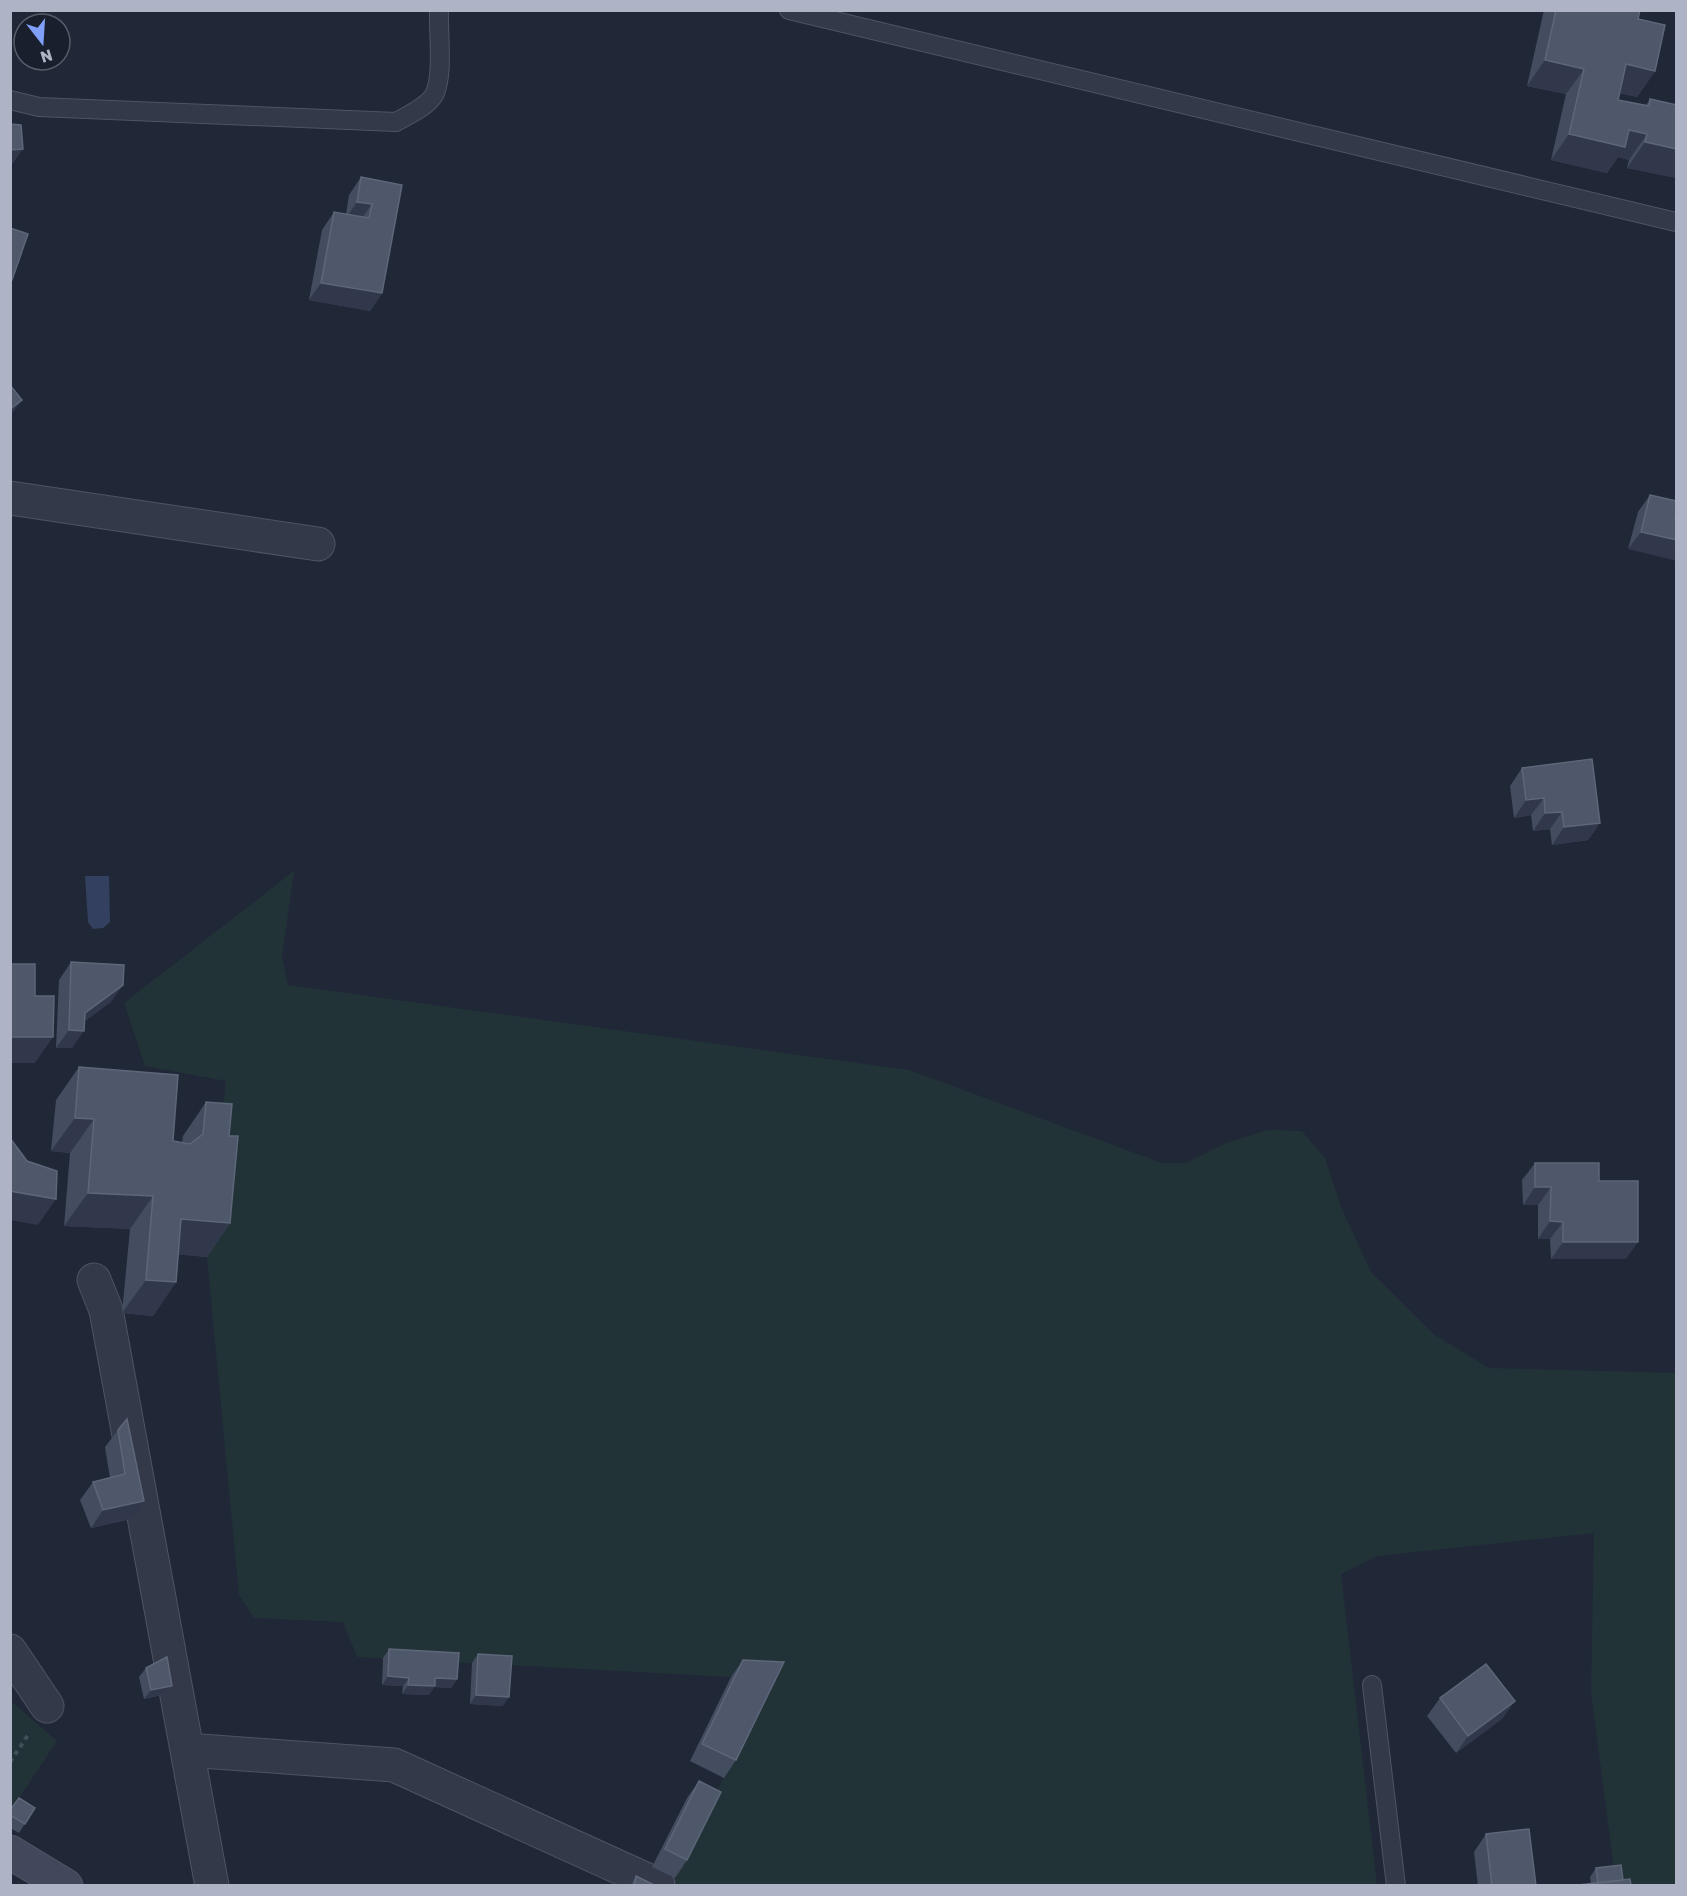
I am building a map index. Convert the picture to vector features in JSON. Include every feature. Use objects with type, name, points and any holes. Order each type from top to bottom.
[{"type":"street","points":[[10,498],[318,544]]},
{"type":"street","points":[[94,1280],[106,1310],[212,1886]]},
{"type":"street","points":[[10,1651],[47,1706]]},
{"type":"street","points":[[188,1750],[394,1765],[658,1885]]},
{"type":"street","points":[[10,1852],[66,1886]]},
{"type":"lane","points":[[10,100],[39,107],[396,122],[417,110],[434,95],[439,68],[439,10]]},
{"type":"lane","points":[[789,10],[1677,222]]},
{"type":"lane","points":[[1372,1685],[1396,1886]]},
{"type":"shaded area","points":[[294,871],[282,957],[288,985],[909,1070],[1162,1163],[1186,1163],[1226,1143],[1268,1130],[1302,1131],[1325,1158],[1341,1207],[1371,1272],[1435,1335],[1489,1368],[1676,1373],[1676,1885],[1616,1885],[1591,1692],[1594,1533],[1377,1556],[1341,1574],[1377,1885],[672,1885],[771,1679],[357,1657],[343,1622],[254,1618],[239,1595],[207,1257],[226,1081],[145,1066],[124,1003]]},
{"type":"shaded area","points":[[11,1701],[57,1741],[11,1810]]},
{"type":"water","points":[[85,876],[109,876],[110,922],[103,928],[93,929],[88,922]]},
{"type":"building","points":[[1556,10],[1640,10],[1638,19],[1665,25],[1655,71],[1626,64],[1618,100],[1649,106],[1650,99],[1677,105],[1677,149],[1645,142],[1647,134],[1629,130],[1625,147],[1569,134],[1584,69],[1545,60]]},
{"type":"building","points":[[10,124],[21,125],[23,149],[10,150]]},
{"type":"building","points":[[361,177],[402,185],[382,293],[321,283],[334,212],[369,218],[372,204],[357,202]]},
{"type":"building","points":[[10,228],[28,234],[12,280],[10,279]]},
{"type":"building","points":[[10,385],[22,400],[10,409]]},
{"type":"building","points":[[1650,495],[1677,501],[1675,519],[1677,520],[1677,540],[1641,532]]},
{"type":"building","points":[[1592,759],[1600,823],[1564,827],[1562,812],[1545,813],[1544,798],[1526,800],[1522,768]]},
{"type":"building","points":[[71,962],[124,965],[123,985],[85,1013],[84,1031],[69,1030]]},
{"type":"building","points":[[10,964],[35,964],[35,996],[54,996],[53,1037],[10,1037]]},
{"type":"building","points":[[79,1067],[178,1075],[173,1141],[190,1144],[203,1134],[206,1102],[232,1104],[229,1136],[238,1136],[230,1223],[181,1219],[176,1282],[146,1280],[153,1196],[88,1193],[94,1119],[75,1118]]},
{"type":"building","points":[[10,1138],[27,1161],[57,1171],[56,1199],[10,1191]]},
{"type":"building","points":[[1535,1163],[1599,1163],[1599,1181],[1638,1181],[1638,1242],[1563,1242],[1563,1222],[1550,1221],[1551,1187],[1535,1187]]},
{"type":"building","points":[[127,1419],[144,1501],[103,1510],[93,1482],[125,1474],[118,1430]]},
{"type":"building","points":[[389,1649],[459,1653],[457,1679],[435,1678],[435,1686],[408,1685],[409,1678],[388,1676]]},
{"type":"building","points":[[478,1654],[512,1656],[509,1697],[476,1695]]},
{"type":"building","points":[[167,1657],[172,1686],[151,1690],[146,1668]]},
{"type":"building","points":[[743,1660],[784,1662],[736,1760],[702,1744]]},
{"type":"building","points":[[1486,1664],[1515,1701],[1468,1736],[1440,1698]]},
{"type":"building","points":[[699,1781],[721,1792],[687,1860],[665,1849]]},
{"type":"building","points":[[19,1798],[35,1808],[25,1824],[10,1815],[10,1810]]},
{"type":"building","points":[[1529,1829],[1536,1886],[1492,1886],[1486,1834]]},
{"type":"building","points":[[1621,1865],[1623,1880],[1598,1883],[1596,1868]]},
{"type":"building","points":[[636,1876],[656,1886],[634,1886]]},
{"type":"building","points":[[1630,1879],[1631,1886],[1579,1886],[1579,1885]]}]
